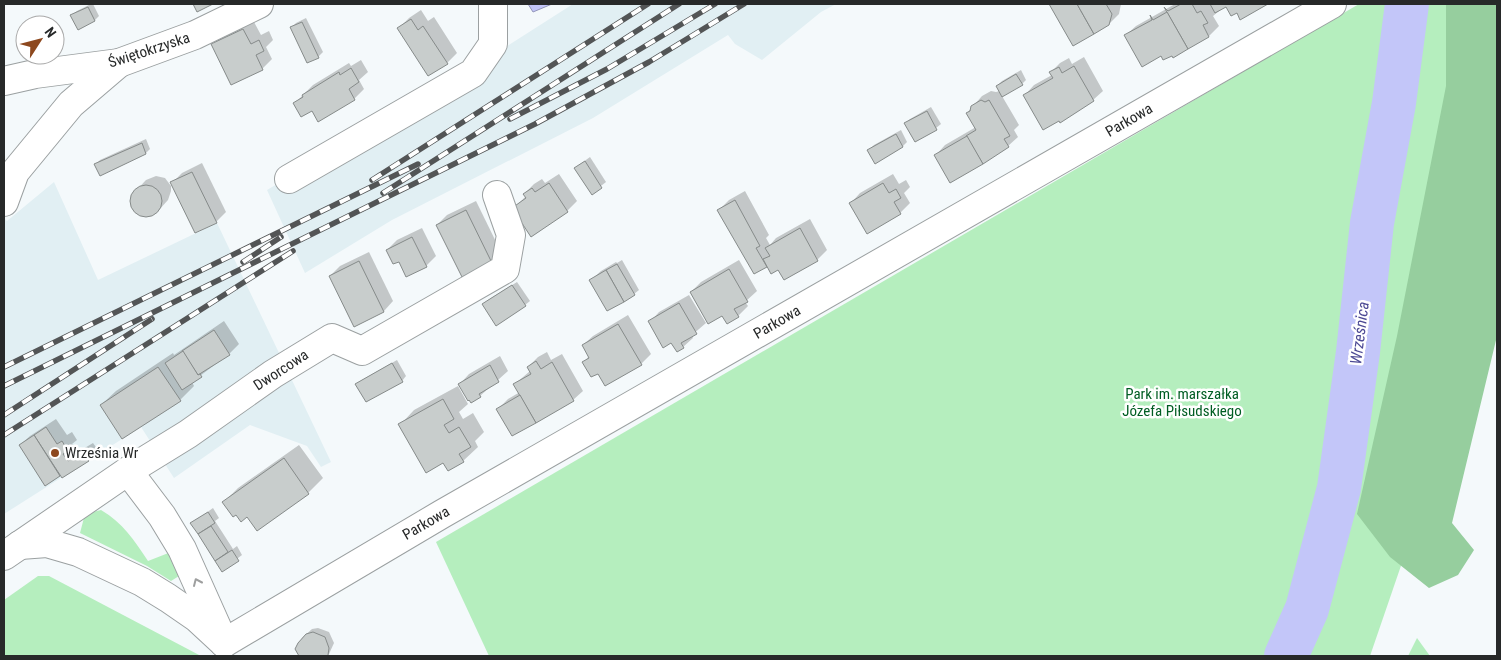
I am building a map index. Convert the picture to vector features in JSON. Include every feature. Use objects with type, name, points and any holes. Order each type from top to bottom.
[{"type":"street","name":"Świętokrzyska","points":[[4,81],[35,74],[119,63],[195,35],[259,4]]},
{"type":"street","points":[[289,179],[473,74],[493,44],[493,4]]},
{"type":"street","name":"Parkowa","points":[[228,650],[467,499],[1332,4]]},
{"type":"street","points":[[5,191],[15,172],[70,104],[119,63]]},
{"type":"street","name":"Dworcowa","points":[[12,551],[128,471],[188,434],[273,374],[332,338],[362,351],[505,269],[511,235],[497,195]]},
{"type":"street","points":[[128,471],[162,516],[182,549],[228,650]]},
{"type":"street","points":[[12,551],[47,543],[78,552],[142,582],[168,598],[197,618],[228,650]]},
{"type":"shaded area","points":[[573,4],[836,4],[821,12],[762,60],[735,44],[728,35],[593,118],[392,220],[305,273],[267,190],[465,73]]},
{"type":"shaded area","points":[[54,182],[98,280],[217,223],[331,462],[321,467],[307,446],[250,425],[174,478],[141,427],[4,514],[4,218],[7,221]]},
{"type":"green space","name":"Park im. marszałka Józefa Piłsudskiego","points":[[1359,4],[1483,4],[1416,522],[1370,656],[489,656],[436,542]]},
{"type":"green space","points":[[1446,4],[1497,4],[1497,336],[1452,523],[1474,550],[1458,575],[1429,588],[1390,557],[1357,514],[1397,336],[1446,86]]},
{"type":"green space","points":[[101,510],[122,526],[148,561],[171,552],[178,568],[179,576],[171,581],[147,566],[80,533],[85,514]]},
{"type":"green space","points":[[38,576],[49,576],[201,656],[4,656],[4,600]]},
{"type":"green space","points":[[1417,638],[1430,656],[1408,656]]},
{"type":"water","points":[[528,4],[552,4],[533,12]]},
{"type":"building","points":[[193,4],[213,4],[197,12]]},
{"type":"building","points":[[1049,4],[1077,4],[1094,34],[1073,46]]},
{"type":"building","points":[[1077,4],[1106,4],[1112,14],[1109,25],[1094,34]]},
{"type":"building","points":[[1181,4],[1192,4],[1197,13],[1201,11],[1208,23],[1203,25],[1209,37],[1188,49],[1164,7],[1168,11]]},
{"type":"building","points":[[1210,4],[1268,4],[1240,20],[1237,13],[1231,16],[1226,7],[1215,13]]},
{"type":"building","points":[[88,7],[95,21],[78,30],[70,15]]},
{"type":"building","points":[[1167,12],[1188,49],[1173,58],[1172,56],[1163,60],[1161,56],[1142,67],[1124,35],[1152,20],[1150,15],[1153,20]]},
{"type":"building","points":[[411,19],[418,30],[423,26],[448,64],[428,76],[397,28]]},
{"type":"building","points":[[302,22],[319,58],[307,63],[290,27]]},
{"type":"building","points":[[243,29],[251,44],[259,40],[264,51],[256,55],[263,70],[231,85],[211,44]]},
{"type":"building","points":[[1074,66],[1094,101],[1060,123],[1059,121],[1043,130],[1023,95],[1053,78],[1049,72],[1059,67],[1062,73]]},
{"type":"building","points":[[351,68],[359,82],[349,89],[355,100],[318,122],[312,111],[301,117],[293,103],[303,97],[302,95],[339,72],[340,75]]},
{"type":"building","points":[[1016,74],[1023,85],[1002,97],[996,86]]},
{"type":"building","points":[[981,100],[985,102],[989,100],[1010,136],[1004,139],[1009,147],[983,164],[966,136],[976,130],[966,113],[970,111],[971,106]]},
{"type":"building","points":[[927,111],[937,130],[915,142],[904,123]]},
{"type":"building","points":[[896,134],[903,147],[875,164],[867,150]]},
{"type":"building","points":[[967,136],[983,164],[950,183],[934,155]]},
{"type":"building","points":[[142,143],[146,154],[100,176],[94,164]]},
{"type":"building","points":[[585,161],[602,188],[592,195],[574,168]]},
{"type":"building","points":[[192,172],[217,223],[195,233],[170,182]]},
{"type":"building","points":[[549,183],[568,212],[531,237],[512,208],[526,198],[523,194],[532,188],[535,192]]},
{"type":"building","points":[[883,183],[889,193],[896,189],[901,198],[894,202],[901,214],[867,234],[849,203]]},
{"type":"building","points":[[146,185],[152,186],[157,190],[161,195],[161,207],[157,212],[152,216],[146,217],[140,216],[135,212],[131,207],[130,201],[131,195],[135,190],[140,186]]},
{"type":"building","points":[[735,200],[760,246],[756,248],[767,267],[754,274],[717,210]]},
{"type":"building","points":[[466,210],[492,263],[462,277],[436,225]]},
{"type":"building","points":[[800,228],[818,261],[784,280],[778,270],[771,274],[763,259],[770,256],[765,248]]},
{"type":"building","points":[[412,237],[427,267],[406,277],[399,262],[393,264],[386,250]]},
{"type":"building","points":[[359,261],[384,312],[354,327],[329,276]]},
{"type":"building","points":[[617,264],[635,295],[624,302],[606,270]]},
{"type":"building","points":[[729,269],[748,302],[734,309],[739,317],[727,324],[722,316],[708,324],[690,292]]},
{"type":"building","points":[[606,270],[624,302],[607,311],[589,280]]},
{"type":"building","points":[[512,285],[526,306],[496,326],[482,304]]},
{"type":"building","points":[[679,303],[697,334],[681,343],[684,348],[677,352],[671,343],[663,348],[648,321]]},
{"type":"building","points":[[618,324],[642,365],[605,386],[598,374],[591,377],[582,362],[589,358],[582,345]]},
{"type":"building","points":[[214,330],[230,355],[198,375],[182,351]]},
{"type":"building","points":[[183,351],[198,375],[200,374],[202,377],[182,390],[165,363]]},
{"type":"building","points":[[536,361],[541,369],[552,362],[574,401],[536,423],[513,384],[531,374],[527,367]]},
{"type":"building","points":[[392,363],[403,382],[366,402],[355,384]]},
{"type":"building","points":[[490,365],[499,382],[479,394],[481,397],[471,403],[458,384]]},
{"type":"building","points":[[158,367],[181,401],[122,439],[100,405]]},
{"type":"building","points":[[520,395],[536,423],[512,436],[496,409]]},
{"type":"building","points":[[443,399],[454,419],[444,425],[449,433],[459,427],[471,447],[459,454],[464,462],[448,471],[443,463],[426,473],[398,424]]},
{"type":"building","name":"Września Wr","points":[[46,427],[57,444],[62,441],[68,451],[63,454],[68,461],[82,452],[89,461],[62,478],[34,435]]},
{"type":"building","points":[[34,435],[60,476],[45,486],[19,445]]},
{"type":"building","points":[[284,458],[309,494],[257,531],[247,517],[241,522],[236,515],[233,517],[222,502]]},
{"type":"building","points":[[208,512],[215,523],[198,534],[190,523]]},
{"type":"building","points":[[211,526],[228,552],[215,561],[198,534]]},
{"type":"building","points":[[232,550],[239,561],[222,572],[215,561]]},
{"type":"building","points":[[313,632],[325,637],[329,648],[328,655],[299,656],[295,649],[298,643],[306,634]]},
{"type":"waterway","name":"Wrześnica","points":[[1286,656],[1307,609],[1339,488],[1358,352],[1372,223],[1394,103],[1407,4]]},
{"type":"railway","points":[[372,180],[648,4]]},
{"type":"railway","points":[[383,193],[679,4]]},
{"type":"railway","points":[[510,119],[607,69],[715,4]]},
{"type":"railway","points":[[4,386],[535,124],[649,62],[744,4]]},
{"type":"railway","points":[[4,367],[418,164]]},
{"type":"railway","points":[[243,262],[281,237]]},
{"type":"railway","points":[[4,435],[293,251]]},
{"type":"railway","points":[[4,415],[152,319]]},
{"type":"place","name":"Września Wr","points":[[55,453]]}]
